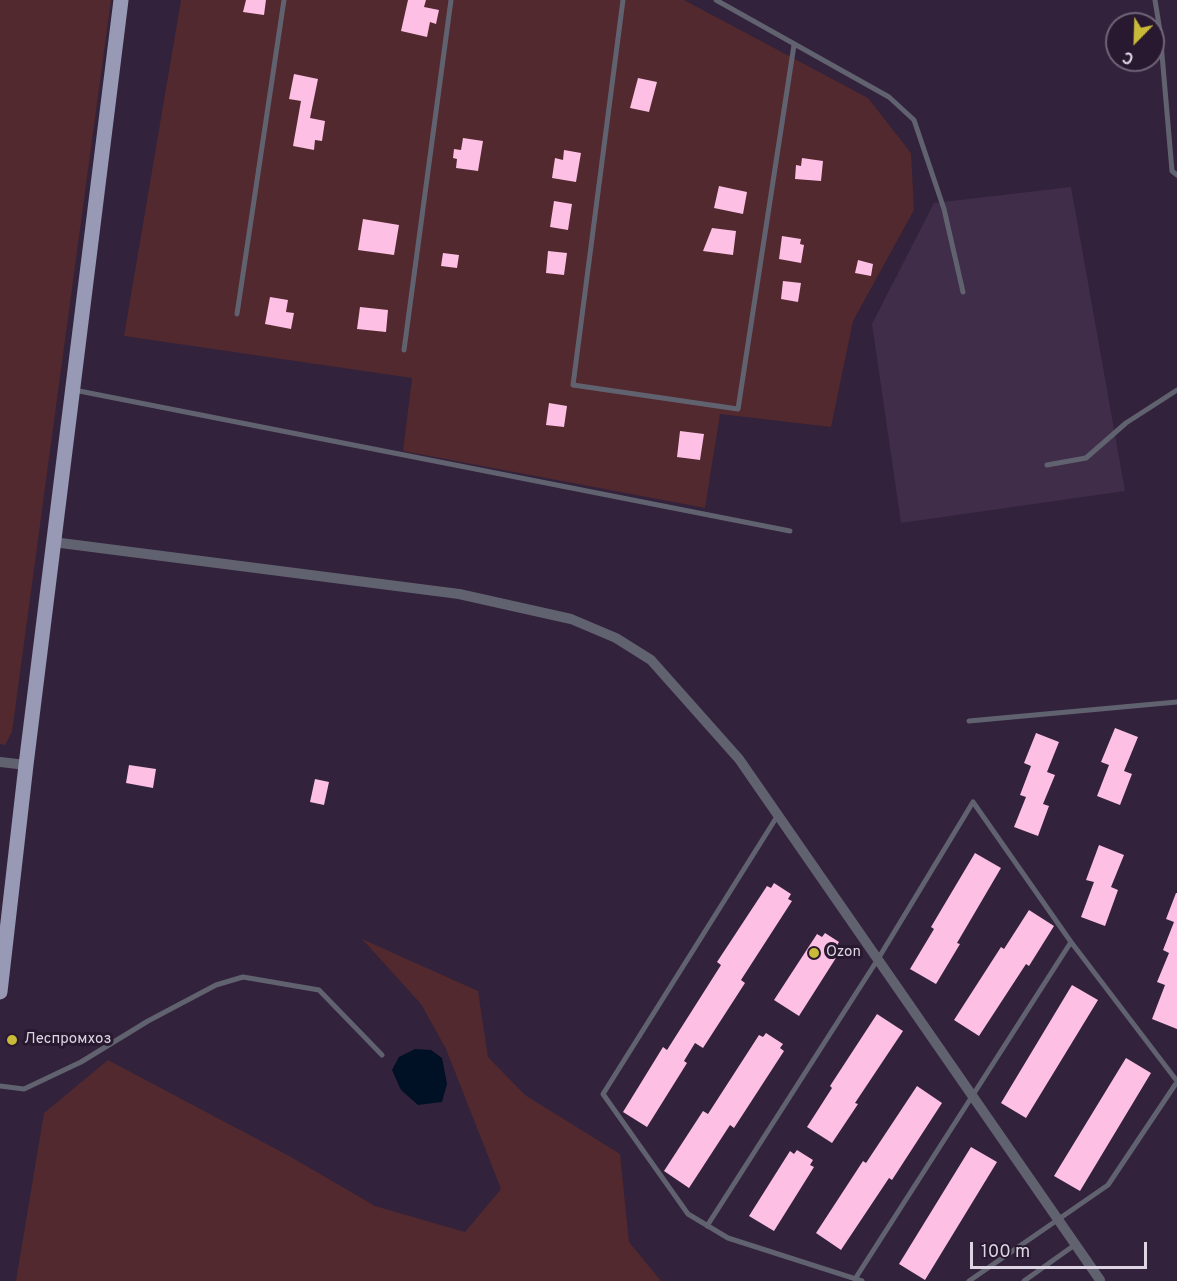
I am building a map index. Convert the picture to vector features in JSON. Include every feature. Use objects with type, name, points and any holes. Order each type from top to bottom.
[{"type":"main road","points":[[0,992],[53,542],[121,0]]},
{"type":"street","points":[[53,542],[459,594],[571,619],[616,638],[651,660],[739,759],[1099,1280]]},
{"type":"street","points":[[0,762],[26,765]]},
{"type":"lane","points":[[237,314],[284,0]]},
{"type":"lane","points":[[404,350],[451,0]]},
{"type":"lane","points":[[623,0],[573,385],[738,409],[794,45]]},
{"type":"lane","points":[[716,0],[889,97],[914,120],[944,209],[963,291]]},
{"type":"lane","points":[[1155,0],[1160,31],[1172,171],[1177,175]]},
{"type":"lane","points":[[72,390],[790,531]]},
{"type":"lane","points":[[1047,465],[1086,459],[1126,423],[1177,390]]},
{"type":"lane","points":[[969,721],[1177,702]]},
{"type":"lane","points":[[707,1226],[878,959],[973,802],[1071,942],[1177,1081],[1108,1185],[969,1281]]},
{"type":"lane","points":[[778,815],[603,1094],[688,1214],[728,1238],[862,1281]]},
{"type":"lane","points":[[852,1279],[1071,942]]},
{"type":"lane","points":[[0,1086],[24,1089],[81,1062],[148,1021],[216,985],[243,977],[319,990],[382,1055]]},
{"type":"lane","points":[[1024,1281],[1076,1244]]},
{"type":"shaded area","points":[[0,0],[111,0],[12,732],[5,745],[0,744]]},
{"type":"shaded area","points":[[181,0],[684,0],[868,98],[911,153],[914,210],[853,321],[831,427],[720,414],[705,508],[403,451],[412,378],[124,336]]},
{"type":"shaded area","points":[[1071,187],[1125,491],[901,523],[872,324],[934,203]]},
{"type":"shaded area","points":[[362,939],[478,991],[488,1057],[525,1095],[620,1154],[629,1242],[661,1281],[16,1281],[44,1113],[108,1060],[291,1157],[375,1206],[465,1232],[501,1189],[446,1049],[421,1004]]},
{"type":"water","points":[[415,1049],[431,1050],[442,1058],[447,1084],[442,1102],[418,1105],[401,1090],[392,1070],[399,1057]]},
{"type":"building","points":[[246,0],[266,0],[264,15],[243,12]]},
{"type":"building","points":[[408,0],[426,0],[424,7],[439,10],[436,24],[430,22],[427,37],[401,31]]},
{"type":"building","points":[[294,74],[318,79],[310,118],[325,121],[322,141],[315,140],[314,150],[293,146],[301,101],[289,99]]},
{"type":"building","points":[[638,78],[657,82],[649,112],[630,108]]},
{"type":"building","points":[[463,138],[483,141],[478,171],[456,168],[457,159],[453,158],[454,149],[461,150]]},
{"type":"building","points":[[564,150],[581,153],[576,182],[552,178],[555,158],[563,160]]},
{"type":"building","points":[[802,158],[823,161],[821,181],[795,179],[796,165],[801,166]]},
{"type":"building","points":[[719,186],[747,192],[743,214],[714,208]]},
{"type":"building","points":[[554,201],[572,204],[568,230],[550,227]]},
{"type":"building","points":[[363,219],[399,225],[394,255],[358,250]]},
{"type":"building","points":[[712,228],[736,231],[733,255],[703,251]]},
{"type":"building","points":[[782,236],[801,239],[800,244],[804,245],[801,263],[779,259]]},
{"type":"building","points":[[548,251],[567,253],[564,275],[546,273]]},
{"type":"building","points":[[443,253],[459,255],[457,268],[441,266]]},
{"type":"building","points":[[858,260],[873,264],[871,276],[855,273]]},
{"type":"building","points":[[783,281],[801,283],[798,302],[781,299]]},
{"type":"building","points":[[270,297],[288,300],[286,312],[294,313],[291,329],[265,324]]},
{"type":"building","points":[[360,307],[388,310],[386,332],[357,329]]},
{"type":"building","points":[[549,403],[567,406],[564,427],[546,425]]},
{"type":"building","points":[[680,431],[704,434],[700,460],[677,457]]},
{"type":"building","points":[[1115,728],[1138,737],[1124,771],[1132,774],[1120,805],[1097,796],[1109,765],[1101,762]]},
{"type":"building","points":[[1036,733],[1059,742],[1047,772],[1055,775],[1043,804],[1049,806],[1038,836],[1014,827],[1026,797],[1020,795],[1031,766],[1024,763]]},
{"type":"building","points":[[129,765],[156,769],[153,788],[126,783]]},
{"type":"building","points":[[315,779],[329,782],[324,805],[310,802]]},
{"type":"building","points":[[1099,845],[1124,855],[1111,887],[1118,890],[1105,926],[1081,917],[1094,882],[1086,880]]},
{"type":"building","points":[[975,853],[1001,868],[936,984],[910,969],[934,929],[931,927]]},
{"type":"building","points":[[774,883],[791,894],[788,899],[792,901],[741,980],[745,983],[703,1048],[695,1043],[684,1061],[687,1063],[647,1127],[623,1112],[663,1047],[667,1050],[721,965],[717,962],[767,886],[771,888]]},
{"type":"building","points":[[1176,893],[1177,1029],[1152,1019],[1165,985],[1157,982],[1169,953],[1163,950],[1174,922],[1166,919]]},
{"type":"building","points":[[1029,910],[1054,926],[1029,966],[1026,964],[979,1036],[954,1020],[1001,947],[1004,949]]},
{"type":"building","points":[[825,933],[839,942],[836,947],[841,950],[799,1016],[774,1000],[817,934],[822,937]]},
{"type":"building","points":[[1072,985],[1098,1000],[1026,1118],[1001,1103]]},
{"type":"building","points":[[877,1014],[903,1031],[855,1103],[858,1104],[832,1143],[807,1127],[832,1088],[830,1086]]},
{"type":"building","points":[[766,1033],[783,1044],[780,1048],[784,1051],[734,1128],[730,1125],[689,1188],[664,1171],[703,1111],[708,1114],[759,1035],[763,1037]]},
{"type":"building","points":[[1126,1058],[1151,1073],[1080,1191],[1054,1176]]},
{"type":"building","points":[[917,1086],[942,1103],[892,1180],[889,1178],[841,1250],[816,1233],[863,1161],[866,1163]]},
{"type":"building","points":[[971,1147],[997,1162],[925,1280],[899,1264]]},
{"type":"building","points":[[797,1150],[813,1160],[810,1165],[814,1167],[774,1231],[749,1216],[790,1151],[794,1154]]},
{"type":"place","name":"Ozon","points":[[814,953]]},
{"type":"place","name":"Леспромхоз","points":[[12,1040]]}]
